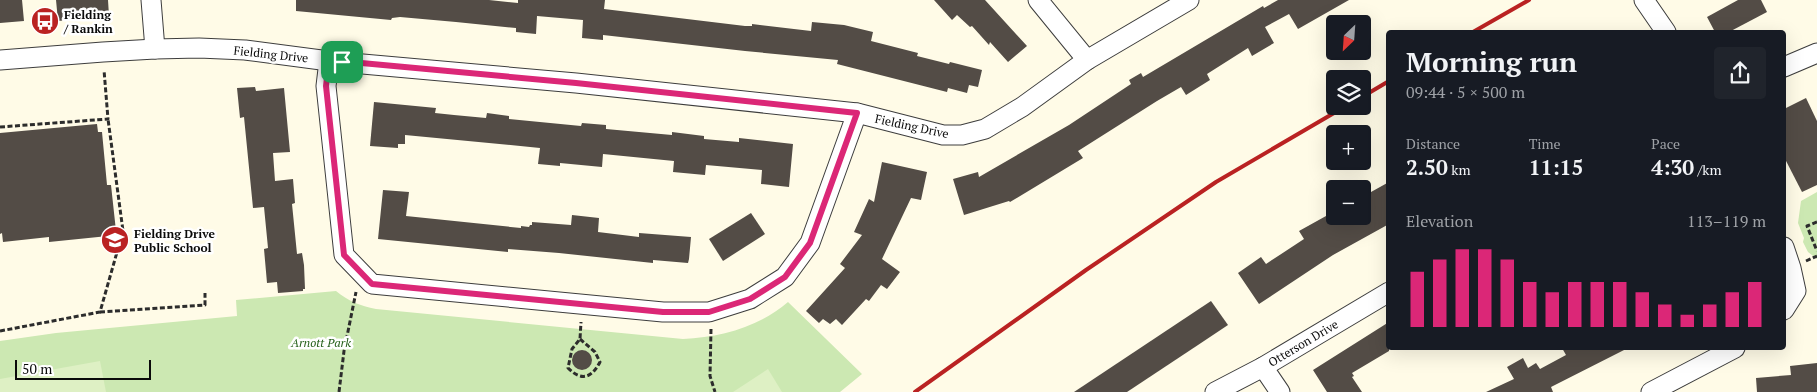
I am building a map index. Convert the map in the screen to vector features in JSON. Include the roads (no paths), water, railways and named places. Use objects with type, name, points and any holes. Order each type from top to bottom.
[{"type":"street","points":[[151,0],[155,49]]},
{"type":"street","points":[[1038,0],[1087,60]]},
{"type":"street","name":"Fielding Drive","points":[[0,60],[155,49],[246,50],[857,113],[943,136],[962,135],[985,129],[1022,107],[1087,60],[1189,0]]},
{"type":"street","points":[[1644,0],[1665,30]]},
{"type":"street","points":[[1786,66],[1817,53]]},
{"type":"street","points":[[329,60],[326,86],[344,255],[372,284],[663,312],[709,312],[750,299],[785,277],[810,243],[857,113]]},
{"type":"street","points":[[1786,254],[1796,291],[1786,307]]},
{"type":"street","name":"Otterson Drive","points":[[1215,392],[1263,367],[1386,294]]},
{"type":"street","points":[[1652,392],[1731,350]]},
{"type":"street","points":[[1263,367],[1280,392]]},
{"type":"railway","points":[[1476,30],[1529,0]]},
{"type":"railway","points":[[1371,92],[1386,83]]},
{"type":"railway","points":[[915,392],[1086,270],[1216,182],[1331,115]]},
{"type":"place","name":"Fielding / Rankin","points":[[45,21]]},
{"type":"place","name":"Fielding Drive Public School","points":[[115,240]]},
{"type":"park label","name":"Arnott Park","points":[[321,342]]}]
